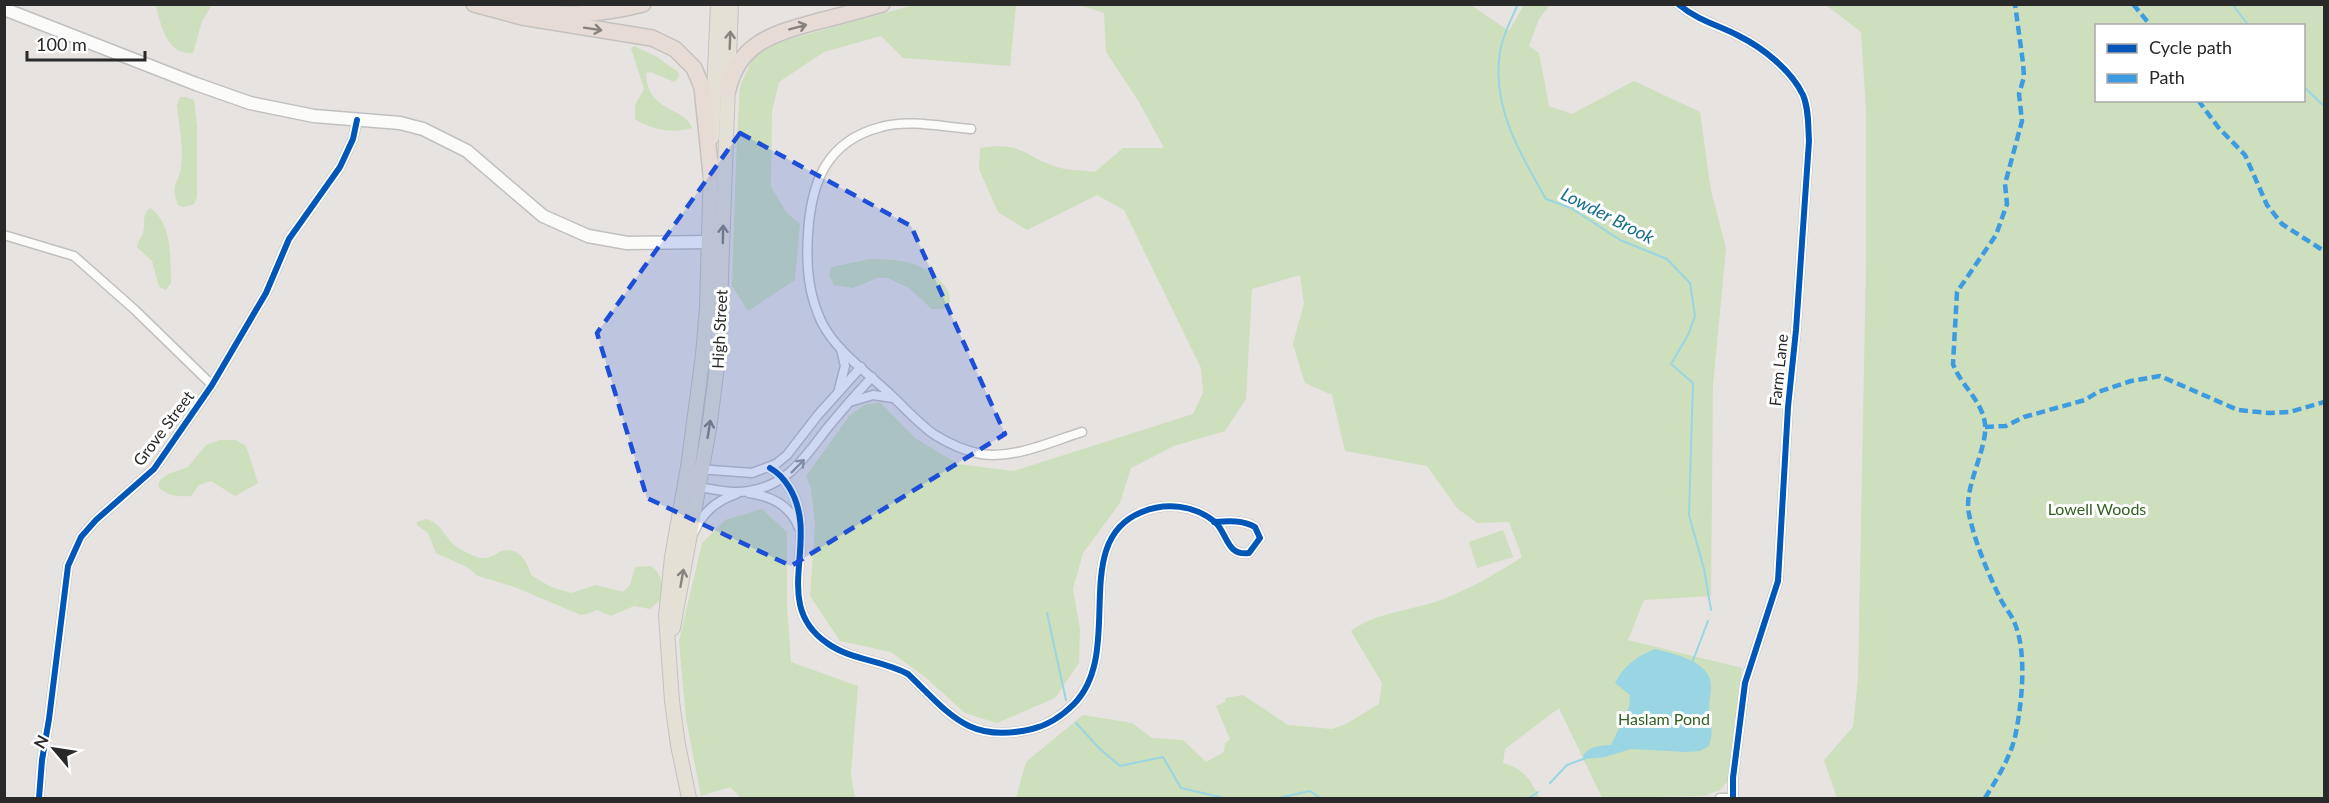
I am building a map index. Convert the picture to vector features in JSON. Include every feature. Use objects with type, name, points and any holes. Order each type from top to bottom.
[{"type":"highway","points":[[474,4],[512,16],[652,38],[675,49],[694,68],[702,87],[711,174]]},
{"type":"highway","points":[[514,4],[542,11],[573,13],[611,11],[643,4]]},
{"type":"highway","points":[[728,90],[740,61],[753,46],[764,39],[783,31],[882,4]]},
{"type":"main road","name":"High Street","points":[[689,798],[678,745],[666,616],[706,323],[718,4]]},
{"type":"main road","name":"High Street","points":[[669,649],[703,469],[720,343],[731,4]]},
{"type":"street","name":"Farm Lane","points":[[1678,4],[1703,22],[1738,35],[1760,48],[1791,77],[1803,95],[1808,120],[1808,153],[1796,330],[1788,407],[1778,581],[1745,683],[1733,777],[1733,798]]},
{"type":"street","points":[[4,9],[237,99],[283,111],[400,123],[418,127],[455,143],[478,159],[537,213],[588,236],[627,243],[708,242]]},
{"type":"street","name":"Grove Street","points":[[39,798],[68,566],[74,550],[81,537],[96,520],[154,469],[212,385],[266,293],[290,238],[340,167],[353,139],[357,120]]},
{"type":"street","points":[[971,129],[903,124],[882,126],[847,142],[827,163],[818,177],[809,213],[808,280],[816,308],[824,325],[839,346],[861,368],[932,433],[953,444],[980,454],[1000,455],[1022,451],[1082,432]]},
{"type":"street","points":[[4,235],[74,256],[135,310],[212,385]]},
{"type":"street","points":[[835,396],[844,372],[843,356],[839,346]]},
{"type":"street","points":[[688,467],[739,473],[758,472],[770,468],[787,455],[861,368]]},
{"type":"street","points":[[688,548],[706,511],[724,499],[765,488],[783,479],[806,458],[846,406],[872,377]]},
{"type":"street","points":[[846,406],[867,395],[894,398]]},
{"type":"street","points":[[770,468],[783,479],[800,509],[802,540],[797,585],[802,618],[814,632],[834,648],[886,664],[908,674],[962,724],[996,734],[1014,733],[1042,726],[1065,714],[1086,688],[1094,672],[1099,646],[1102,565],[1106,547],[1123,523],[1140,512],[1160,506],[1177,505],[1215,522],[1239,521],[1250,524],[1256,527],[1260,538],[1249,553],[1233,551],[1215,522]]},
{"type":"street","points":[[685,485],[768,497],[787,509],[797,524],[802,540]]},
{"type":"street","points":[[1720,798],[1733,798]]},
{"type":"highlighted area","points":[[740,133],[911,226],[1005,434],[791,566],[647,498],[597,333]]},
{"type":"green space","points":[[156,5],[212,5],[202,21],[193,53],[184,53],[171,44],[166,37]]},
{"type":"green space","points":[[914,5],[1016,5],[1010,66],[903,58],[881,36],[824,52],[779,82],[772,111],[771,187],[787,213],[800,224],[795,280],[748,311],[732,286],[740,86],[752,60],[772,44]]},
{"type":"green space","name":"Haslam Pond","points":[[1079,5],[1471,5],[1509,31],[1524,5],[1550,5],[1539,19],[1529,46],[1539,53],[1549,106],[1572,114],[1634,81],[1700,112],[1711,191],[1726,248],[1713,386],[1711,596],[1644,600],[1628,640],[1742,668],[1728,781],[1720,790],[1704,796],[1602,798],[1559,708],[1505,749],[1503,763],[1522,772],[1540,798],[1016,798],[1026,762],[1083,715],[1132,723],[1152,738],[1183,740],[1206,762],[1224,752],[1225,743],[1230,739],[1216,706],[1225,702],[1226,698],[1243,695],[1288,725],[1332,729],[1346,724],[1379,704],[1382,683],[1351,631],[1381,616],[1435,602],[1458,593],[1522,557],[1509,522],[1477,523],[1457,508],[1427,466],[1345,451],[1332,395],[1305,383],[1293,344],[1304,303],[1300,275],[1252,289],[1246,399],[1225,431],[1174,446],[1131,468],[1120,503],[1083,553],[1073,589],[1080,629],[1079,663],[1055,698],[997,723],[965,713],[925,677],[891,652],[840,641],[810,596],[815,525],[811,488],[806,476],[850,415],[866,404],[881,403],[915,438],[958,464],[1014,471],[1193,414],[1203,393],[1201,368],[1124,210],[1097,195],[1027,230],[998,212],[979,169],[980,148],[994,146],[1014,148],[1061,168],[1095,172],[1123,148],[1164,148],[1139,102],[1106,52],[1104,13]]},
{"type":"green space","name":"Lowell Woods","points":[[1826,5],[2324,5],[2324,798],[1837,798],[1824,760],[1853,727],[1858,679],[1866,264],[1866,110],[1861,32]]},
{"type":"green space","points":[[634,46],[657,57],[678,72],[679,77],[674,82],[651,72],[646,73],[648,86],[659,102],[682,116],[692,128],[678,131],[663,130],[635,119],[635,105],[644,89],[631,48]]},
{"type":"green space","points":[[180,97],[194,100],[197,126],[197,197],[194,204],[183,207],[178,205],[175,193],[182,161],[177,105]]},
{"type":"green space","points":[[150,208],[163,223],[169,242],[171,283],[166,290],[159,287],[152,261],[137,247],[143,233],[146,213]]},
{"type":"green space","points":[[871,259],[902,261],[930,272],[947,289],[950,300],[948,309],[932,309],[909,288],[888,278],[877,278],[853,288],[834,285],[829,275],[831,268]]},
{"type":"green space","points":[[220,440],[236,440],[246,446],[258,483],[235,496],[211,481],[199,485],[191,496],[169,494],[158,486],[160,480],[168,474],[188,467],[206,445]]},
{"type":"green space","points":[[762,509],[787,532],[787,605],[791,662],[858,686],[851,774],[855,798],[741,798],[730,787],[701,796],[686,719],[679,641],[702,543],[725,520]]},
{"type":"green space","points":[[426,519],[436,524],[455,546],[467,553],[484,558],[502,551],[513,551],[525,560],[531,575],[551,587],[571,593],[596,585],[623,592],[630,585],[635,567],[651,566],[658,573],[661,581],[660,600],[650,609],[634,606],[611,616],[597,610],[581,615],[512,586],[478,576],[467,567],[436,553],[428,533],[417,525],[417,522]]},
{"type":"green space","points":[[1503,530],[1513,557],[1477,568],[1469,542]]},
{"type":"water","points":[[1655,649],[1672,653],[1698,664],[1709,677],[1711,685],[1709,715],[1712,730],[1709,746],[1700,751],[1686,752],[1631,749],[1605,757],[1584,759],[1583,755],[1593,748],[1611,745],[1629,707],[1630,695],[1615,683],[1632,662]]},
{"type":"waterway","name":"Lowder Brook","points":[[1518,4],[1501,46],[1499,80],[1501,98],[1505,116],[1519,150],[1546,199],[1571,208],[1620,240],[1667,259],[1690,283],[1695,316],[1688,335],[1671,364],[1693,383],[1689,515],[1704,569],[1711,610]]},
{"type":"waterway","points":[[2232,4],[2247,24]]},
{"type":"waterway","points":[[2305,88],[2324,106]]},
{"type":"waterway","name":"Lowder Brook","points":[[1047,613],[1066,700]]},
{"type":"waterway","name":"Lowder Brook","points":[[1692,663],[1708,621]]},
{"type":"waterway","name":"Lowder Brook","points":[[1076,723],[1100,749],[1120,766],[1163,757],[1181,788],[1224,798]]},
{"type":"waterway","name":"Lowder Brook","points":[[1550,783],[1567,765],[1586,758]]},
{"type":"waterway","name":"Lowder Brook","points":[[1278,798],[1310,791],[1320,798]]},
{"type":"waterway","name":"Lowder Brook","points":[[1529,798],[1538,792]]},
{"type":"marked path","points":[[1985,798],[2014,741],[2020,707],[2021,649],[2015,624],[1987,569],[1969,514],[1969,492],[1983,445],[1985,424],[1976,400],[1953,364],[1957,292],[1996,235],[2007,204],[2005,184],[2022,121],[2019,94],[2024,77],[2015,4]]},
{"type":"marked path","points":[[2133,4],[2149,24]]},
{"type":"marked path","points":[[2199,102],[2218,127],[2245,155],[2267,205],[2282,224],[2324,251]]},
{"type":"marked path","points":[[1985,427],[2006,426],[2024,417],[2085,400],[2098,392],[2131,381],[2160,376],[2238,410],[2269,413],[2290,412],[2324,402]]},
{"type":"cycle path","points":[[1678,4],[1701,19],[1731,32],[1767,53],[1798,86],[1805,100],[1808,118],[1809,141],[1796,330],[1788,407],[1778,581],[1745,683],[1733,778],[1733,798]]},
{"type":"cycle path","points":[[39,798],[68,566],[81,537],[96,520],[154,469],[212,385],[266,293],[289,239],[340,167],[353,139],[357,120]]},
{"type":"cycle path","points":[[770,468],[787,484],[798,507],[801,528],[798,590],[801,609],[810,627],[836,649],[908,674],[936,702],[962,722],[976,729],[992,732],[1010,733],[1032,729],[1050,722],[1074,704],[1089,682],[1096,656],[1102,572],[1107,547],[1120,526],[1142,512],[1170,506],[1189,509],[1207,516],[1219,527],[1232,548],[1241,553],[1249,553],[1260,538],[1255,527],[1246,523],[1214,522]]}]
